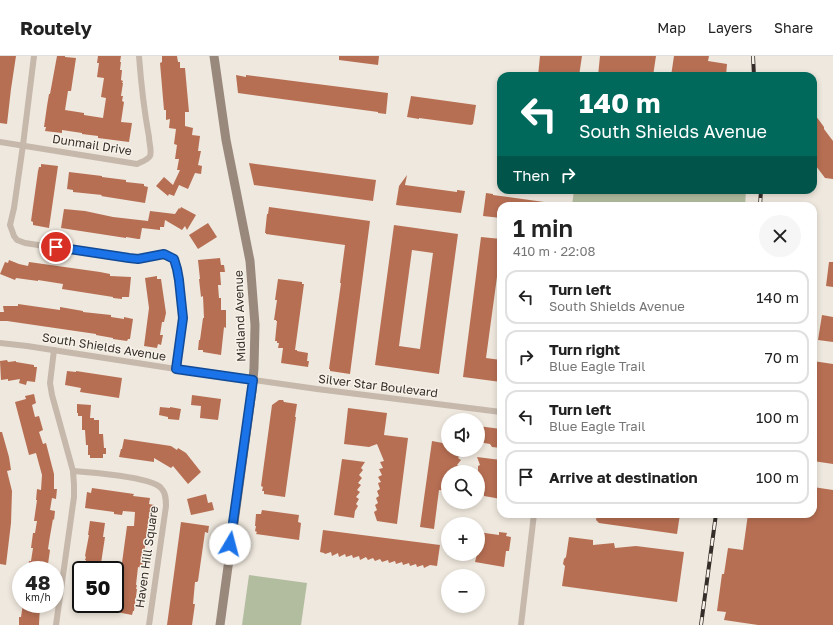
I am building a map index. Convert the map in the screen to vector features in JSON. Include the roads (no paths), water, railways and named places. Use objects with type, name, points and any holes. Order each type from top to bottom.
[{"type":"main road","name":"Midland Avenue","points":[[214,56],[226,140],[250,261],[255,325],[253,380],[220,625]]},
{"type":"street","points":[[34,56],[23,145],[14,208],[10,225],[14,236],[18,240],[25,243],[129,258],[138,259],[164,254],[174,259],[179,280],[183,318],[176,369]]},
{"type":"street","name":"Dunmail Drive","points":[[23,145],[137,164],[149,158],[151,154],[144,114],[140,56]]},
{"type":"street","points":[[0,142],[23,145]]},
{"type":"street","name":"South Shields Avenue","points":[[0,343],[253,380]]},
{"type":"street","points":[[54,350],[50,383],[73,471],[74,485],[74,497],[56,625]]},
{"type":"street","name":"Silver Star Boulevard","points":[[253,380],[497,412]]},
{"type":"street","name":"Haven Hill Square","points":[[73,471],[145,480],[156,484],[162,488],[164,492],[166,506],[149,625]]},
{"type":"street","points":[[521,625],[534,518]]},
{"type":"railway","points":[[753,56],[754,72]]},
{"type":"railway","points":[[760,202],[761,194]]},
{"type":"railway","points":[[701,625],[715,518]]}]
